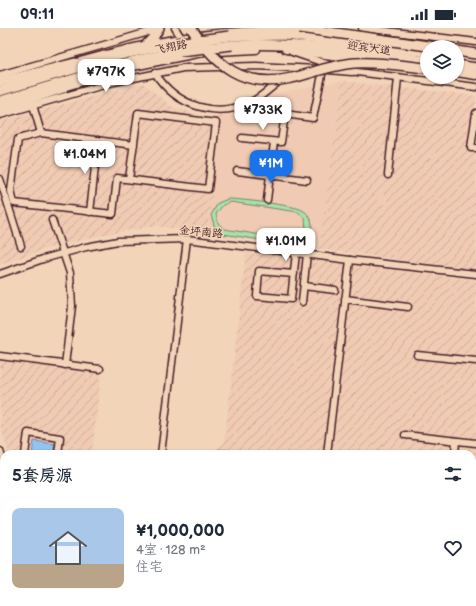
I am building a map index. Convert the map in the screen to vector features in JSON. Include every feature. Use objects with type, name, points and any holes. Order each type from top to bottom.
[{"type":"highway","points":[[147,44],[160,28]]},
{"type":"highway","points":[[191,28],[208,51],[227,69],[242,77],[257,80],[290,78],[330,67],[355,63],[420,68]]},
{"type":"highway","points":[[272,28],[285,30]]},
{"type":"highway","points":[[300,28],[420,45]]},
{"type":"highway","points":[[0,91],[128,53],[176,43],[230,36],[285,35],[420,51]]},
{"type":"highway","points":[[1,108],[131,62],[208,47],[284,44],[330,47],[420,60]]},
{"type":"highway","points":[[464,51],[476,53]]},
{"type":"highway","points":[[464,57],[476,58]]},
{"type":"highway","points":[[0,82],[30,73],[78,62]]},
{"type":"highway","points":[[464,66],[476,68]]},
{"type":"highway","points":[[464,72],[476,73]]},
{"type":"highway","points":[[1,108],[87,80]]},
{"type":"main road","name":"飞翔路","points":[[0,85],[78,62],[181,36],[216,30],[230,31]]},
{"type":"main road","name":"迎宾大道","points":[[230,31],[285,30],[332,34],[420,45]]},
{"type":"main road","name":"迎宾大道","points":[[232,50],[283,49],[329,53],[420,67]]},
{"type":"main road","name":"飞翔路","points":[[87,80],[133,66],[191,54],[232,50]]},
{"type":"street","points":[[0,75],[160,28]]},
{"type":"street","points":[[175,28],[191,54]]},
{"type":"street","points":[[285,30],[334,28]]},
{"type":"street","name":"迎宾大道","points":[[362,28],[476,42]]},
{"type":"street","points":[[216,30],[221,50]]},
{"type":"street","name":"迎宾大道","points":[[283,49],[352,72]]},
{"type":"street","name":"迎宾大道","points":[[1,108],[33,105],[114,82],[183,68],[256,66],[312,69],[352,72],[476,87]]},
{"type":"street","points":[[155,73],[169,90],[187,103],[208,109],[224,110],[246,105],[259,98],[284,79],[312,69]]},
{"type":"street","points":[[242,138],[281,142],[285,114],[313,118],[323,70]]},
{"type":"street","points":[[388,175],[398,78]]},
{"type":"street","points":[[33,105],[41,133]]},
{"type":"street","points":[[129,179],[134,145],[138,113],[216,123],[208,189],[117,178],[113,214],[14,203],[11,191],[18,139],[41,133],[134,145]]},
{"type":"street","points":[[476,113],[471,148],[476,148]]},
{"type":"street","points":[[90,212],[98,140]]},
{"type":"street","points":[[267,200],[274,142]]},
{"type":"street","points":[[236,171],[308,180]]},
{"type":"street","points":[[0,179],[21,246]]},
{"type":"street","points":[[52,220],[70,273],[72,306],[65,365]]},
{"type":"street","points":[[161,450],[187,239]]},
{"type":"street","name":"金坪南路","points":[[0,274],[64,253],[118,242],[187,239],[350,260],[476,274]]},
{"type":"street","points":[[294,274],[259,270],[257,296],[291,299],[294,274],[296,253]]},
{"type":"street","points":[[302,302],[307,254]]},
{"type":"street","points":[[326,450],[350,260]]},
{"type":"street","points":[[304,286],[335,290]]},
{"type":"street","points":[[345,299],[408,307]]},
{"type":"street","points":[[417,355],[476,361]]},
{"type":"street","points":[[0,356],[100,369]]},
{"type":"street","points":[[26,450],[28,433],[60,438],[58,450]]},
{"type":"street","points":[[406,434],[476,443]]},
{"type":"street","points":[[455,450],[456,441]]},
{"type":"shaded area","points":[[342,81],[319,249],[207,234],[222,116],[235,114],[272,94]]},
{"type":"shaded area","points":[[342,81],[476,96],[476,270],[319,249]]},
{"type":"shaded area","points":[[143,83],[171,106],[207,118],[222,116],[207,234],[156,226],[107,234],[45,249],[0,265],[0,121]]},
{"type":"shaded area","points":[[246,253],[476,280],[476,450],[217,450],[224,443]]},
{"type":"shaded area","points":[[0,360],[101,374],[92,450],[8,450],[0,425]]},
{"type":"green space","points":[[228,199],[234,199],[297,208],[308,214],[311,219],[311,230],[309,236],[305,240],[299,244],[293,245],[223,234],[215,228],[211,215],[218,203]],"holes":[[[231,202],[298,212],[305,218],[306,230],[301,237],[293,240],[224,229],[218,223],[216,214],[223,205]]]},
{"type":"water","points":[[34,441],[55,444],[54,450],[33,450]]}]
